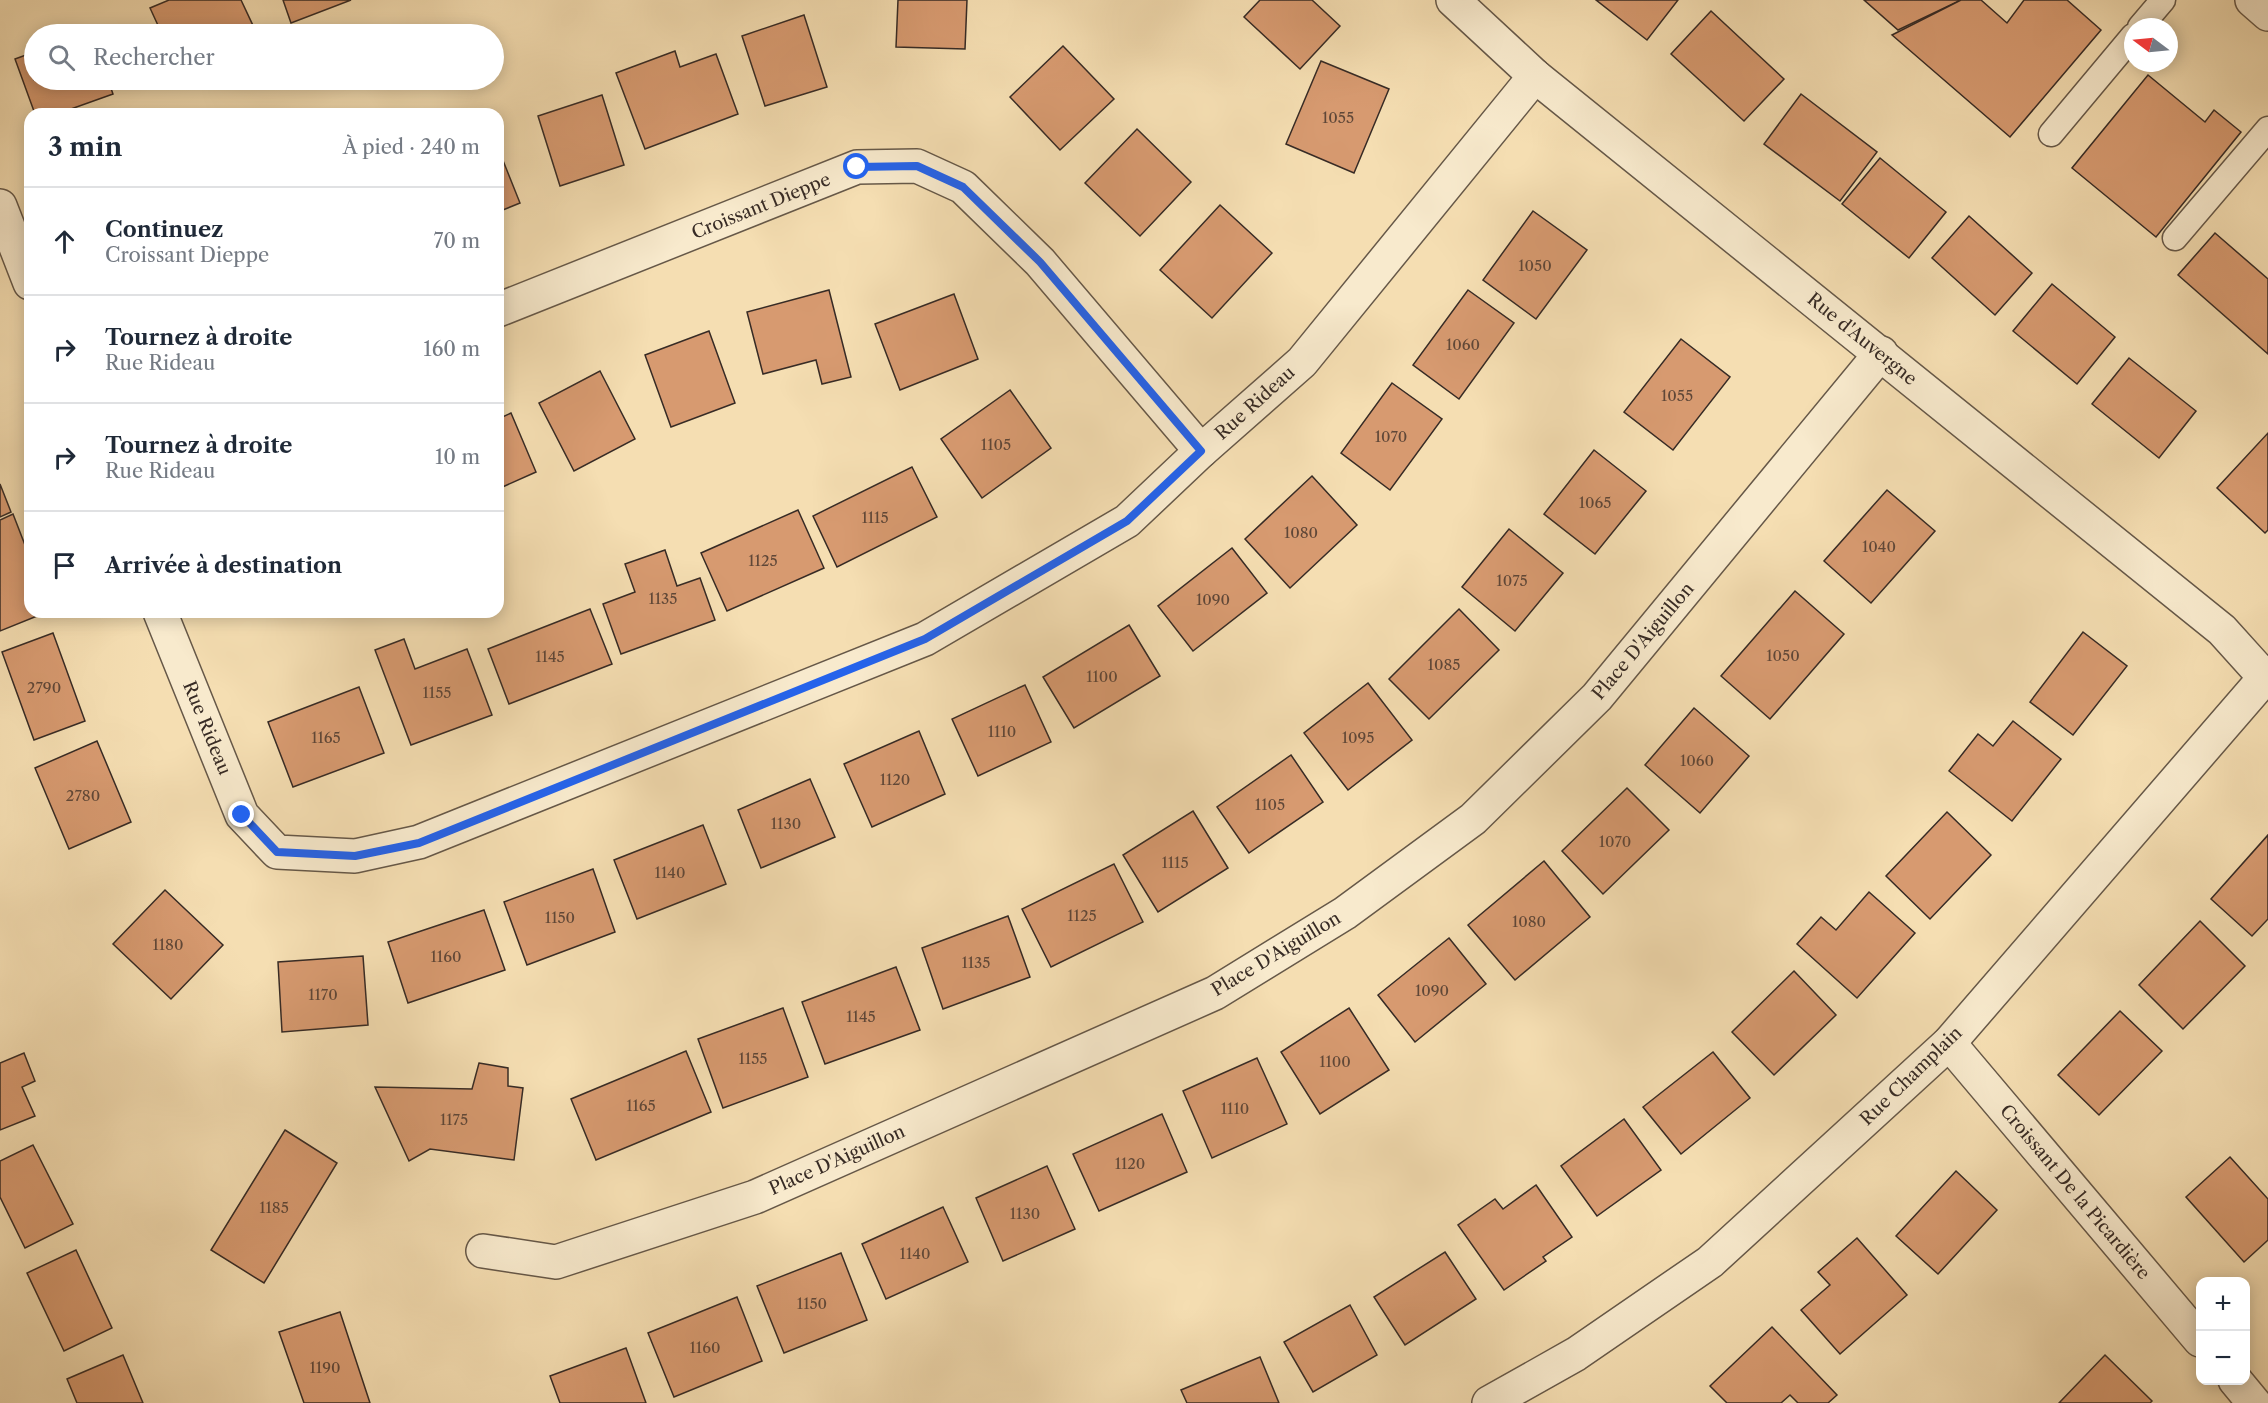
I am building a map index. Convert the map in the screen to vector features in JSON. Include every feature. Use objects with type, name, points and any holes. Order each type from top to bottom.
[{"type":"street","name":"Rue d'Auvergne","points":[[1453,0],[1535,76],[2222,630],[2267,678]]},
{"type":"street","points":[[2252,0],[2268,14]]},
{"type":"street","name":"Rue Rideau","points":[[162,618],[242,815],[277,852],[355,856],[419,843],[925,639],[1127,521],[1201,451],[1302,362],[1535,76]]},
{"type":"street","name":"Croissant Dieppe","points":[[504,308],[857,167],[917,166],[963,187],[1040,262],[1201,451]]},
{"type":"street","points":[[0,206],[24,268]]},
{"type":"street","name":"Place D'Aiguillon","points":[[483,1251],[556,1262],[755,1197],[1215,993],[1345,912],[1473,819],[1597,698],[1881,353]]},
{"type":"street","name":"Rue Champlain","points":[[1488,1403],[1576,1354],[1710,1262],[1949,1043],[2267,678]]},
{"type":"street","name":"Croissant De la Picardière","points":[[1949,1043],[2196,1335]]},
{"type":"street","points":[[2239,1385],[2254,1403]]},
{"type":"lane","points":[[2148,18],[2163,0]]},
{"type":"lane","points":[[2051,134],[2124,47]]},
{"type":"lane","points":[[2175,238],[2268,129]]},
{"type":"building","points":[[169,0],[241,0],[252,24],[157,24],[150,8]]},
{"type":"building","points":[[283,0],[351,0],[291,23]]},
{"type":"building","points":[[898,0],[967,0],[965,49],[896,47]]},
{"type":"building","points":[[1260,0],[1312,0],[1340,26],[1300,69],[1244,17]]},
{"type":"building","points":[[1596,0],[1678,0],[1647,40]]},
{"type":"building","points":[[1864,0],[1961,0],[1898,30]]},
{"type":"building","points":[[1961,0],[1981,0],[2007,23],[2024,0],[2067,0],[2101,30],[2010,137],[1892,35]]},
{"type":"building","points":[[1711,11],[1784,79],[1744,121],[1671,54]]},
{"type":"building","points":[[804,15],[827,87],[765,106],[742,36]]},
{"type":"building","points":[[1063,46],[1114,99],[1060,150],[1010,97]]},
{"type":"building","points":[[675,51],[680,67],[716,54],[738,114],[645,149],[616,73]]},
{"type":"building","points":[[24,56],[24,84],[15,59]]},
{"type":"building","points":[[1321,61],[1389,89],[1354,173],[1286,144]]},
{"type":"building","points":[[2148,75],[2205,122],[2214,110],[2241,132],[2156,237],[2072,168]]},
{"type":"building","points":[[26,90],[112,90],[113,94],[74,108],[33,108]]},
{"type":"building","points":[[1801,94],[1877,152],[1840,201],[1764,144]]},
{"type":"building","points":[[602,95],[624,165],[560,186],[538,116]]},
{"type":"building","points":[[1137,129],[1191,182],[1140,236],[1085,183]]},
{"type":"building","points":[[1880,158],[1946,212],[1909,258],[1842,204]]},
{"type":"building","points":[[504,163],[520,203],[504,210]]},
{"type":"building","points":[[1220,205],[1272,253],[1212,318],[1160,270]]},
{"type":"building","points":[[1533,211],[1587,250],[1536,319],[1483,280]]},
{"type":"building","points":[[1969,216],[2032,273],[1995,315],[1932,258]]},
{"type":"building","points":[[2215,233],[2268,279],[2268,354],[2178,275]]},
{"type":"building","points":[[2052,284],[2115,337],[2077,384],[2013,331]]},
{"type":"building","points":[[829,290],[851,377],[822,384],[816,360],[763,374],[747,312]]},
{"type":"building","points":[[1468,290],[1514,323],[1459,399],[1413,365]]},
{"type":"building","points":[[954,294],[978,359],[900,390],[875,324]]},
{"type":"building","points":[[709,331],[735,403],[671,427],[645,355]]},
{"type":"building","points":[[1681,339],[1730,377],[1673,450],[1624,412]]},
{"type":"building","points":[[2129,358],[2196,411],[2159,458],[2092,404]]},
{"type":"building","points":[[600,371],[635,439],[574,471],[539,403]]},
{"type":"building","points":[[1392,383],[1442,419],[1390,490],[1341,453]]},
{"type":"building","points":[[1010,390],[1051,448],[982,498],[941,439]]},
{"type":"building","points":[[511,413],[536,472],[504,486],[504,416]]},
{"type":"building","points":[[2268,433],[2268,530],[2265,533],[2217,488]]},
{"type":"building","points":[[1594,450],[1646,491],[1595,554],[1544,514]]},
{"type":"building","points":[[912,467],[937,517],[837,567],[813,516]]},
{"type":"building","points":[[1312,476],[1357,525],[1290,588],[1245,539]]},
{"type":"building","points":[[0,484],[11,512],[0,517]]},
{"type":"building","points":[[1887,490],[1935,531],[1871,603],[1824,561]]},
{"type":"building","points":[[798,510],[824,568],[727,611],[701,553]]},
{"type":"building","points":[[13,514],[24,542],[24,618],[32,618],[0,631],[0,520]]},
{"type":"building","points":[[1509,529],[1563,573],[1515,631],[1462,587]]},
{"type":"building","points":[[1232,548],[1267,593],[1193,651],[1158,606]]},
{"type":"building","points":[[665,550],[677,586],[700,578],[715,620],[621,654],[603,604],[635,592],[625,564]]},
{"type":"building","points":[[1795,591],[1844,634],[1770,719],[1721,676]]},
{"type":"building","points":[[590,609],[612,664],[509,704],[488,649]]},
{"type":"building","points":[[1459,609],[1499,650],[1429,719],[1389,679]]},
{"type":"building","points":[[1129,625],[1160,676],[1074,728],[1043,677]]},
{"type":"building","points":[[2083,632],[2127,666],[2073,735],[2030,702]]},
{"type":"building","points":[[53,633],[85,721],[34,740],[2,652]]},
{"type":"building","points":[[404,639],[415,669],[467,649],[492,715],[411,745],[375,650]]},
{"type":"building","points":[[1368,683],[1412,740],[1348,790],[1304,733]]},
{"type":"building","points":[[1025,685],[1051,742],[978,776],[952,719]]},
{"type":"building","points":[[359,687],[384,753],[293,787],[268,722]]},
{"type":"building","points":[[1694,708],[1749,756],[1700,813],[1645,765]]},
{"type":"building","points":[[2013,721],[2061,759],[2012,821],[1949,771],[1978,734],[1993,746]]},
{"type":"building","points":[[919,731],[945,794],[872,827],[844,764]]},
{"type":"building","points":[[97,741],[131,822],[69,849],[35,768]]},
{"type":"building","points":[[1291,755],[1323,802],[1249,853],[1217,807]]},
{"type":"building","points":[[810,779],[835,837],[761,868],[738,810]]},
{"type":"building","points":[[1627,788],[1669,830],[1603,894],[1562,851]]},
{"type":"building","points":[[1193,811],[1228,868],[1158,912],[1123,855]]},
{"type":"building","points":[[1947,812],[1991,855],[1930,919],[1886,876]]},
{"type":"building","points":[[703,825],[726,884],[637,919],[614,860]]},
{"type":"building","points":[[2268,835],[2268,919],[2252,936],[2211,899]]},
{"type":"building","points":[[1544,861],[1590,917],[1515,980],[1468,925]]},
{"type":"building","points":[[1114,864],[1143,922],[1051,967],[1022,909]]},
{"type":"building","points":[[593,869],[615,932],[527,965],[504,902]]},
{"type":"building","points":[[165,890],[223,945],[171,999],[113,944]]},
{"type":"building","points":[[1869,892],[1915,933],[1857,998],[1797,944],[1821,917],[1836,930]]},
{"type":"building","points":[[484,910],[505,970],[408,1003],[388,942]]},
{"type":"building","points":[[1008,916],[1030,977],[943,1009],[922,948]]},
{"type":"building","points":[[2200,921],[2245,966],[2183,1029],[2139,985]]},
{"type":"building","points":[[1449,938],[1486,984],[1415,1042],[1378,995]]},
{"type":"building","points":[[363,956],[368,1025],[282,1032],[278,962]]},
{"type":"building","points":[[896,967],[920,1030],[825,1064],[802,1002]]},
{"type":"building","points":[[1794,971],[1836,1015],[1774,1075],[1732,1032]]},
{"type":"building","points":[[783,1008],[808,1077],[723,1108],[698,1039]]},
{"type":"building","points":[[1349,1008],[1389,1070],[1320,1114],[1281,1052]]},
{"type":"building","points":[[2120,1011],[2162,1051],[2099,1115],[2058,1075]]},
{"type":"building","points":[[686,1051],[711,1112],[596,1160],[571,1099]]},
{"type":"building","points":[[1713,1052],[1750,1098],[1681,1154],[1643,1107]]},
{"type":"building","points":[[24,1053],[35,1081],[22,1087],[35,1116],[0,1130],[0,1063]]},
{"type":"building","points":[[1257,1058],[1287,1124],[1212,1158],[1183,1091]]},
{"type":"building","points":[[479,1063],[508,1068],[508,1086],[523,1088],[514,1160],[430,1149],[409,1161],[375,1087],[472,1089]]},
{"type":"building","points":[[1162,1114],[1187,1172],[1099,1211],[1073,1154]]},
{"type":"building","points":[[1624,1119],[1661,1170],[1597,1216],[1561,1166]]},
{"type":"building","points":[[285,1130],[337,1163],[264,1283],[211,1250]]},
{"type":"building","points":[[33,1145],[73,1224],[25,1248],[0,1197],[0,1161]]},
{"type":"building","points":[[2230,1157],[2268,1199],[2268,1240],[2244,1262],[2186,1197]]},
{"type":"building","points":[[1047,1166],[1075,1229],[1003,1261],[976,1198]]},
{"type":"building","points":[[1956,1171],[1997,1210],[1938,1274],[1896,1236]]},
{"type":"building","points":[[1536,1185],[1572,1237],[1543,1257],[1546,1261],[1504,1290],[1458,1225],[1495,1199],[1503,1209]]},
{"type":"building","points":[[943,1207],[968,1262],[886,1299],[862,1244]]},
{"type":"building","points":[[1857,1238],[1907,1295],[1840,1354],[1801,1310],[1830,1285],[1818,1272]]},
{"type":"building","points":[[76,1250],[112,1328],[64,1351],[27,1273]]},
{"type":"building","points":[[1445,1252],[1476,1299],[1405,1345],[1374,1297]]},
{"type":"building","points":[[841,1253],[867,1320],[784,1353],[757,1286]]},
{"type":"building","points":[[737,1297],[762,1361],[674,1397],[648,1333]]},
{"type":"building","points":[[1350,1305],[1377,1355],[1313,1392],[1284,1342]]},
{"type":"building","points":[[340,1312],[370,1403],[304,1403],[279,1332]]},
{"type":"building","points":[[1772,1327],[1837,1395],[1828,1403],[1798,1403],[1790,1395],[1781,1403],[1727,1403],[1710,1386]]},
{"type":"building","points":[[626,1348],[646,1403],[560,1403],[550,1376]]},
{"type":"building","points":[[123,1355],[143,1403],[77,1403],[67,1379]]},
{"type":"building","points":[[2105,1355],[2152,1401],[2150,1403],[2059,1403]]},
{"type":"building","points":[[1260,1357],[1279,1403],[1187,1403],[1181,1390]]},
{"type":"route","points":[[242,815],[277,852],[355,856],[419,843],[925,639],[1127,521],[1201,451],[1040,262],[963,187],[917,166],[857,167]]}]
